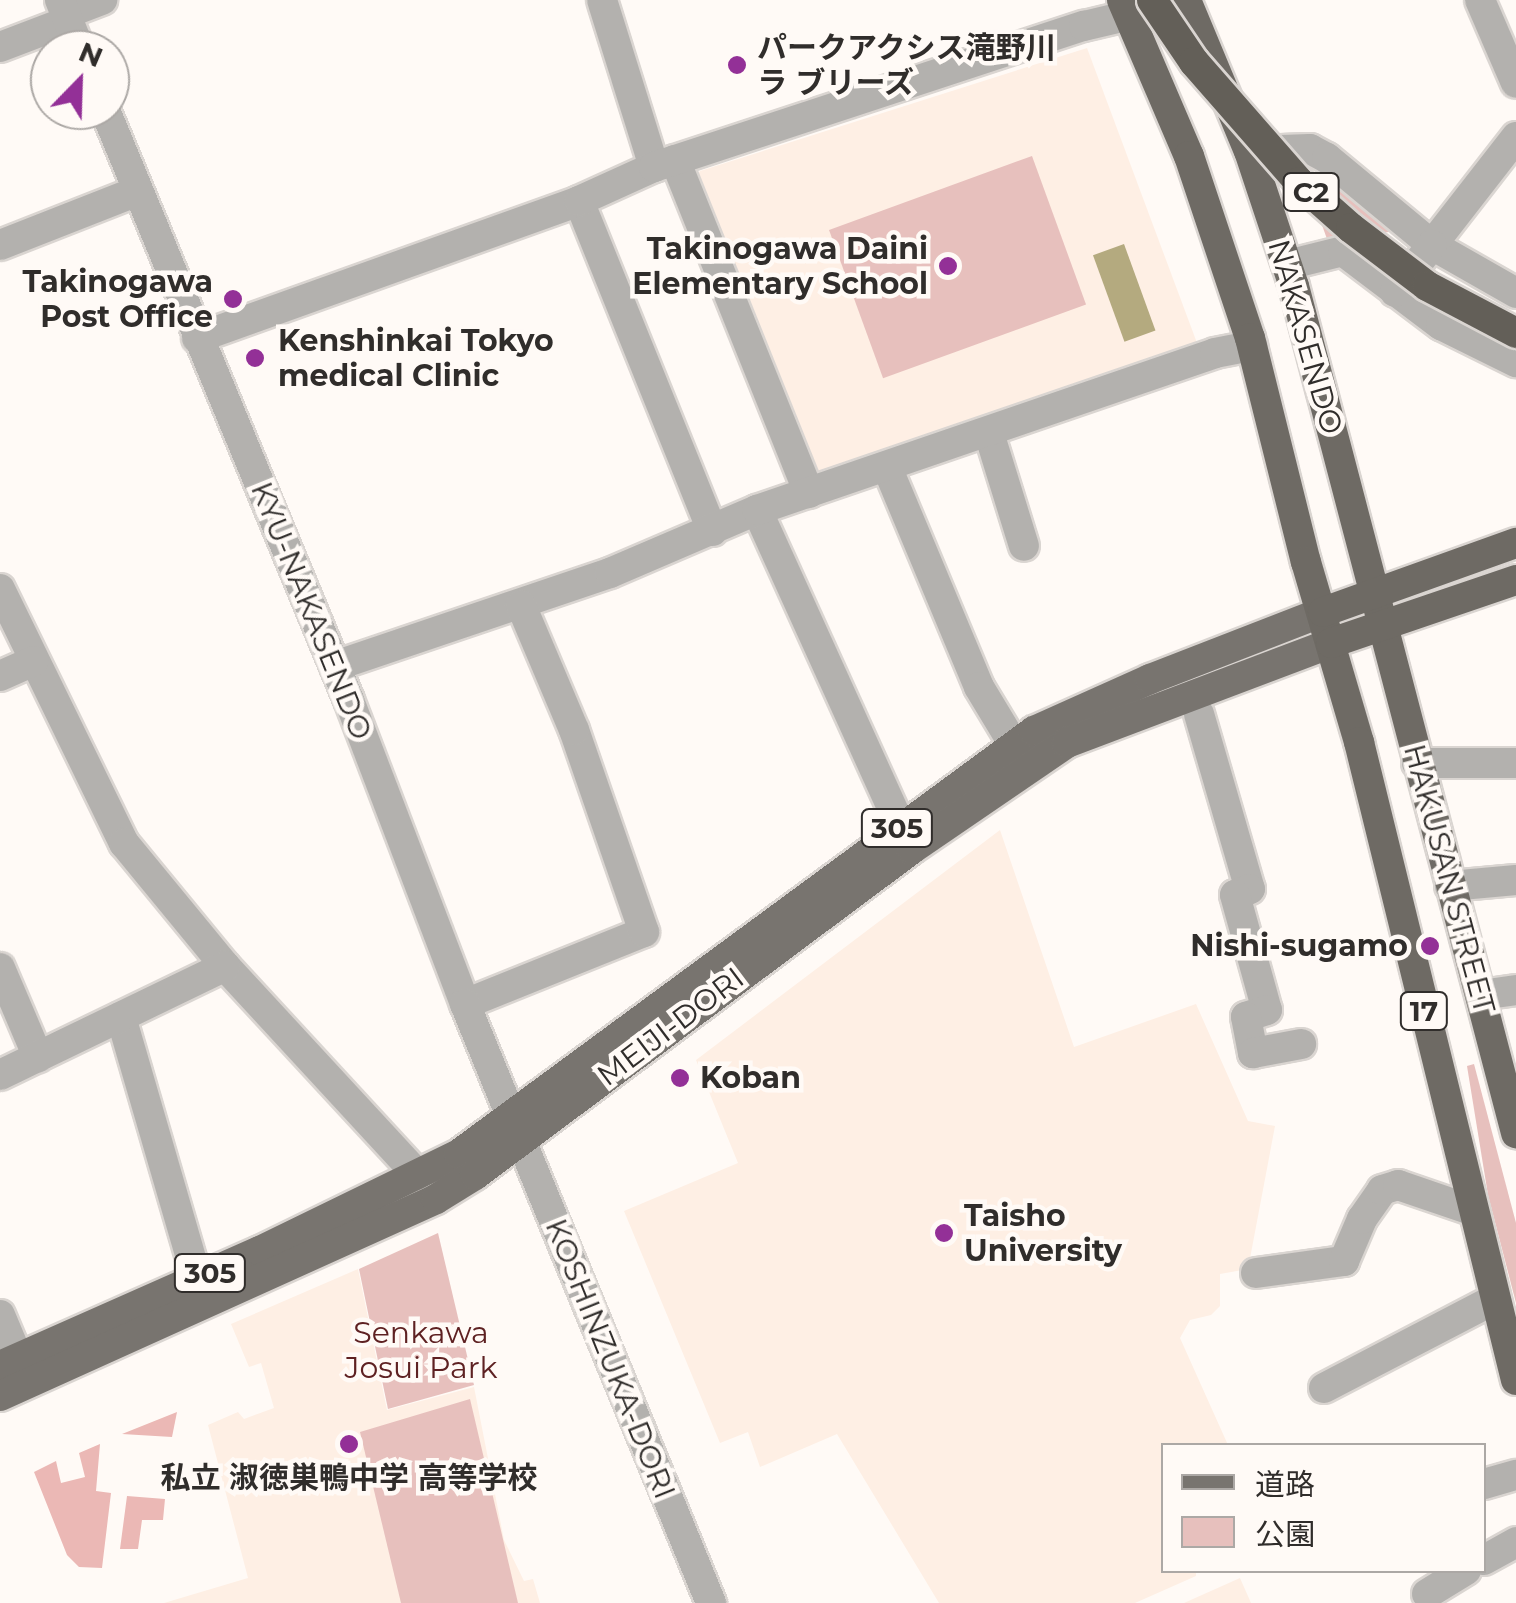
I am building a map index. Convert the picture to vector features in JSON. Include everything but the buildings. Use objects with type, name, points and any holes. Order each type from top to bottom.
[{"type":"highway","name":"C2","points":[[1160,0],[1247,115],[1354,224],[1430,280],[1516,325]]},
{"type":"highway","name":"NAKASENDO","points":[[1186,0],[1250,152],[1287,266],[1384,624]]},
{"type":"highway","name":"C2","points":[[1135,5],[1299,182],[1413,276],[1516,333]]},
{"type":"highway","name":"NAKASENDO","points":[[1135,5],[1252,346],[1306,562],[1323,612]]},
{"type":"highway","points":[[1323,612],[1516,543]]},
{"type":"highway","points":[[1331,643],[1516,580]]},
{"type":"highway","name":"17","points":[[1323,612],[1331,643]]},
{"type":"highway","name":"HAKUSAN STREET","points":[[1384,624],[1516,1134]]},
{"type":"highway","name":"HAKUSAN STREET","points":[[1331,643],[1516,1380]]},
{"type":"main road","name":"MEIJI-DORI","points":[[0,1396],[436,1199],[516,1127],[906,837],[1034,731],[1150,679],[1323,612]]},
{"type":"main road","name":"MEIJI-DORI","points":[[906,837],[1067,743],[1331,643]]},
{"type":"main road","name":"MEIJI-DORI","points":[[9,1362],[516,1127]]},
{"type":"street","points":[[0,48],[64,12],[102,0]]},
{"type":"street","points":[[602,0],[664,164],[809,493]]},
{"type":"street","points":[[1480,0],[1516,82]]},
{"type":"street","points":[[197,338],[579,201],[664,164],[1135,5]]},
{"type":"street","name":"KYU-NAKASENDO","points":[[113,130],[335,666],[516,1127]]},
{"type":"street","points":[[1395,292],[1516,136]]},
{"type":"street","points":[[1250,152],[1310,149],[1432,244],[1516,293]]},
{"type":"street","points":[[0,245],[138,190]]},
{"type":"street","points":[[579,201],[712,531]]},
{"type":"street","points":[[1287,266],[1344,251],[1441,325],[1516,362]]},
{"type":"street","points":[[335,666],[452,623],[520,604],[757,510],[1215,353],[1252,346]]},
{"type":"street","points":[[989,432],[1024,546]]},
{"type":"street","points":[[887,467],[979,687],[1014,745]]},
{"type":"street","points":[[757,510],[906,837]]},
{"type":"street","points":[[0,588],[124,843],[225,966],[418,1174]]},
{"type":"street","points":[[465,1004],[644,932],[574,730],[520,604]]},
{"type":"street","points":[[0,676],[34,661]]},
{"type":"street","points":[[1199,714],[1250,889],[1235,895],[1267,1010],[1246,1017],[1252,1053],[1301,1044]]},
{"type":"street","points":[[1417,763],[1516,763]]},
{"type":"street","points":[[1450,886],[1516,880]]},
{"type":"street","points":[[0,1075],[225,966]]},
{"type":"street","points":[[0,968],[38,1058]]},
{"type":"street","points":[[1481,994],[1516,990]]},
{"type":"street","points":[[120,1017],[196,1278]]},
{"type":"street","name":"KOSHINZUKA-DORI","points":[[516,1127],[711,1603]]},
{"type":"street","points":[[1256,1273],[1344,1261],[1362,1218],[1382,1190],[1398,1185],[1474,1211]]},
{"type":"street","points":[[1324,1388],[1495,1300]]},
{"type":"street","points":[[0,1315],[9,1362]]},
{"type":"street","points":[[1486,1483],[1516,1475]]},
{"type":"street","points":[[1486,1559],[1516,1542]]},
{"type":"street","points":[[1427,1594],[1461,1573]]},
{"type":"shaded area","name":"Takinogawa Daini Elementary School","points":[[1087,48],[1200,351],[826,481],[812,472],[693,180],[700,171]]},
{"type":"shaded area","points":[[1124,244],[1155,330],[1124,342],[1093,255]]},
{"type":"shaded area","name":"Taisho University","points":[[1000,830],[1074,1047],[1196,1004],[1248,1121],[1275,1126],[1248,1269],[1220,1274],[1220,1306],[1211,1315],[1190,1320],[1180,1338],[1227,1443],[1161,1443],[1161,1573],[1196,1576],[1135,1603],[939,1603],[837,1434],[760,1467],[748,1432],[720,1443],[624,1211],[738,1163],[696,1060]]},
{"type":"shaded area","name":"私立 淑徳巣鴨中学 高等学校","points":[[358,1269],[387,1410],[474,1387],[504,1540],[524,1581],[533,1579],[540,1603],[164,1603],[248,1578],[208,1425],[238,1412],[244,1419],[274,1408],[261,1363],[249,1367],[231,1324]]},
{"type":"shaded area","points":[[177,1412],[172,1437],[122,1434]]},
{"type":"shaded area","points":[[100,1444],[96,1491],[111,1493],[102,1568],[79,1567],[67,1555],[34,1472],[56,1461],[61,1483],[85,1477],[79,1453]]},
{"type":"shaded area","points":[[127,1496],[165,1499],[163,1520],[142,1520],[138,1549],[120,1549]]},
{"type":"shaded area","points":[[1240,1578],[1251,1603],[1184,1603]]},
{"type":"green space","points":[[1032,156],[1086,304],[883,378],[829,230]]},
{"type":"green space","points":[[1335,180],[1398,231],[1327,239],[1308,186]]},
{"type":"green space","points":[[1474,1064],[1516,1223],[1516,1303],[1488,1195],[1467,1066]]},
{"type":"green space","name":"Senkawa Josui Park","points":[[438,1233],[474,1385],[388,1409],[359,1269]]},
{"type":"green space","points":[[470,1399],[518,1603],[401,1603],[360,1432]]},
{"type":"place","name":"パークアクシス滝野川 ラ ブリーズ","points":[[737,65]]},
{"type":"place","name":"Takinogawa Daini Elementary School","points":[[948,266]]},
{"type":"place","name":"Takinogawa Post Office","points":[[233,299]]},
{"type":"place","name":"Kenshinkai Tokyo medical Clinic","points":[[255,358]]},
{"type":"place","name":"Nishi-sugamo","points":[[1430,946]]},
{"type":"place","name":"Koban","points":[[680,1078]]},
{"type":"place","name":"Taisho University","points":[[944,1233]]},
{"type":"place","name":"私立 淑徳巣鴨中学 高等学校","points":[[349,1444]]}]
